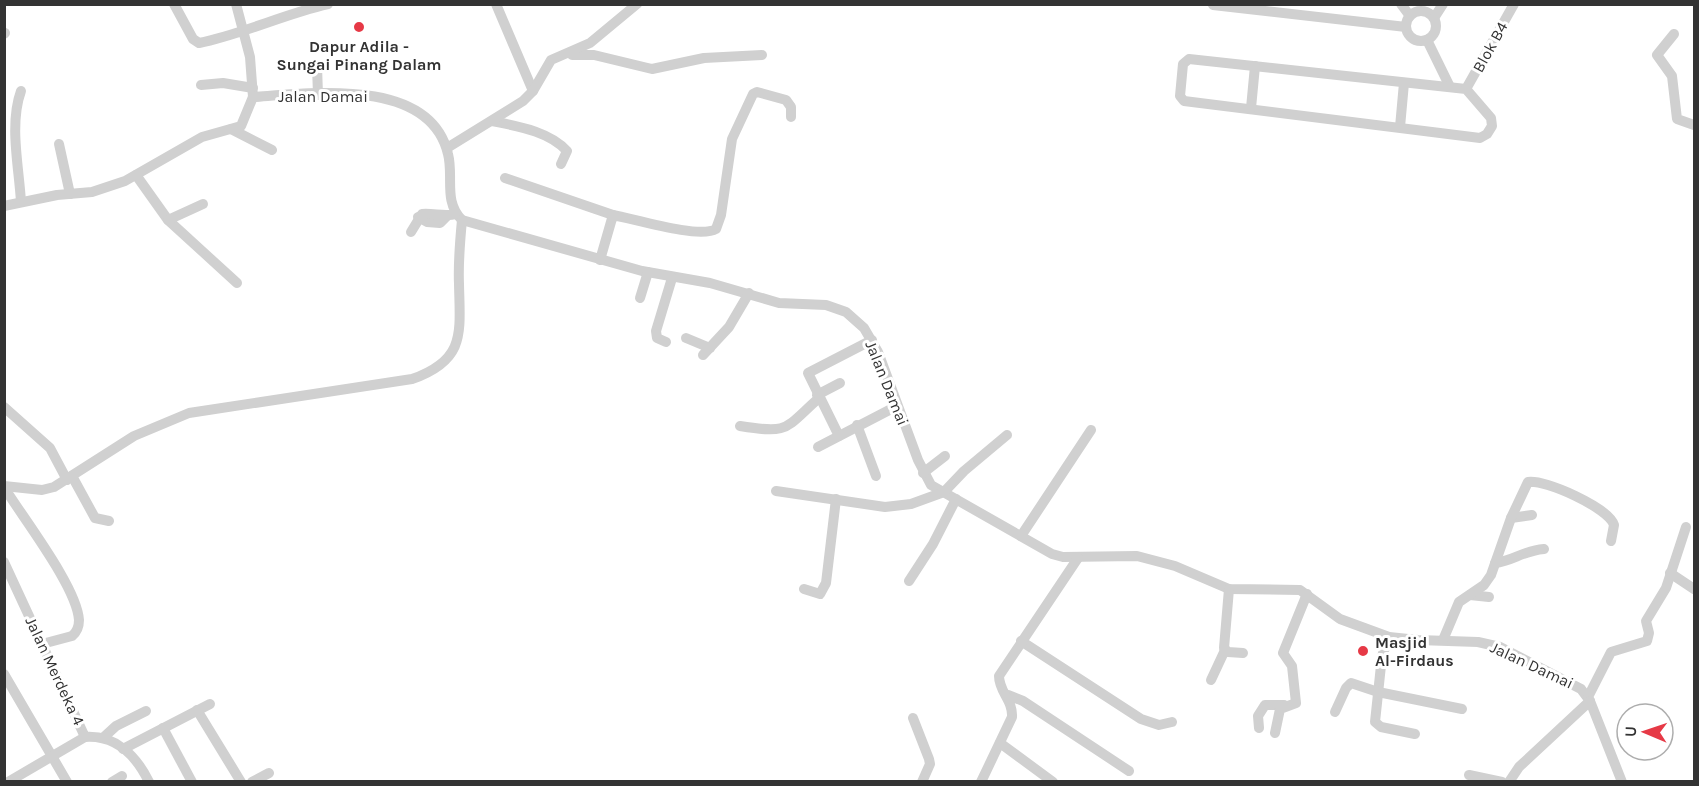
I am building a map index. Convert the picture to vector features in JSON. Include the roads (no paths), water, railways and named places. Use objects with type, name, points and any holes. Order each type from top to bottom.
[{"type":"street","points":[[174,4],[195,42],[245,32],[328,4]]},
{"type":"street","points":[[4,206],[92,192],[136,175],[202,137],[243,124],[253,92],[245,32],[236,4]]},
{"type":"street","points":[[496,4],[533,91]]},
{"type":"street","points":[[447,148],[523,101],[533,91],[551,60],[590,43],[636,4]]},
{"type":"street","points":[[1213,4],[1406,27]]},
{"type":"street","points":[[1401,4],[1410,16]]},
{"type":"street","points":[[1434,18],[1443,4]]},
{"type":"street","name":"Blok B4","points":[[1466,89],[1514,4]]},
{"type":"street","points":[[1418,11],[1427,12],[1434,18],[1437,26],[1434,35],[1427,40],[1418,41],[1410,36],[1406,27],[1410,16],[1418,11]]},
{"type":"street","points":[[1674,33],[1658,55],[1672,76],[1677,119],[1695,125]]},
{"type":"street","points":[[1427,40],[1450,87]]},
{"type":"street","points":[[568,54],[594,55],[652,69],[704,58],[762,55]]},
{"type":"street","points":[[1186,59],[1450,87],[1466,89],[1492,122],[1484,137],[1184,101],[1180,96],[1182,64],[1186,59]]},
{"type":"street","points":[[317,66],[318,95]]},
{"type":"street","points":[[1251,108],[1256,66]]},
{"type":"street","name":"Jalan Damai","points":[[201,84],[223,83],[253,92],[318,95],[363,94],[391,100],[422,114],[443,136],[450,162],[452,204],[455,216],[600,260],[672,278],[710,283],[779,303],[837,308],[854,317],[872,340],[923,473],[931,485],[1052,554],[1078,558],[1137,556],[1175,567],[1228,589],[1294,589],[1307,594],[1340,620],[1389,637],[1478,642],[1500,647],[1572,683],[1589,699],[1617,781]]},
{"type":"street","points":[[1400,127],[1404,83]]},
{"type":"street","points":[[21,91],[17,103],[16,121],[21,202]]},
{"type":"street","points":[[505,178],[614,215],[679,228],[713,231],[718,226],[721,215],[732,139],[753,94],[757,92],[786,100],[791,107],[790,117]]},
{"type":"street","points":[[492,121],[530,130],[561,145],[567,151],[561,164]]},
{"type":"street","points":[[231,129],[272,150]]},
{"type":"street","points":[[59,144],[70,194]]},
{"type":"street","points":[[136,175],[168,220],[237,283]]},
{"type":"street","points":[[168,220],[203,204]]},
{"type":"street","points":[[4,486],[42,490],[70,478],[134,436],[189,413],[412,379],[431,372],[447,360],[458,342],[461,313],[455,216],[434,213],[418,217],[411,232]]},
{"type":"street","points":[[600,260],[614,215]]},
{"type":"street","points":[[640,298],[648,272]]},
{"type":"street","points":[[666,342],[657,338],[656,331],[672,278]]},
{"type":"street","points":[[686,338],[707,351],[729,327],[749,293]]},
{"type":"street","points":[[838,436],[807,375],[809,371],[872,340]]},
{"type":"street","points":[[740,426],[770,431],[782,430],[792,424],[818,396],[840,383]]},
{"type":"street","points":[[818,447],[897,406]]},
{"type":"street","points":[[4,407],[50,448],[95,518],[109,521]]},
{"type":"street","points":[[857,425],[876,476]]},
{"type":"street","points":[[1021,536],[1091,430]]},
{"type":"street","points":[[777,490],[885,507],[911,504],[944,492],[964,471],[1007,435]]},
{"type":"street","points":[[923,473],[945,456]]},
{"type":"street","points":[[1443,640],[1459,602],[1484,585],[1527,484],[1535,482],[1548,484],[1608,514],[1614,525],[1611,541]]},
{"type":"street","points":[[4,486],[61,578],[78,616],[78,628],[72,636],[42,644]]},
{"type":"street","points":[[804,589],[820,594],[826,583],[836,499]]},
{"type":"street","points":[[909,580],[940,531],[956,499]]},
{"type":"street","points":[[1511,519],[1532,515]]},
{"type":"street","points":[[1509,782],[1519,766],[1589,699],[1611,651],[1647,641],[1649,633],[1646,621],[1666,588],[1686,527]]},
{"type":"street","points":[[1495,563],[1505,562],[1520,553],[1544,549]]},
{"type":"street","points":[[981,782],[1012,717],[1013,708],[1008,695],[999,684],[999,676],[1078,558]]},
{"type":"street","name":"Jalan Merdeka 4","points":[[4,562],[85,737],[104,737],[123,748],[140,766],[149,782]]},
{"type":"street","points":[[1670,573],[1695,589]]},
{"type":"street","points":[[1211,680],[1225,650],[1228,589]]},
{"type":"street","points":[[1258,728],[1258,716],[1265,705],[1294,704],[1296,699],[1292,666],[1284,656],[1283,649],[1307,594]]},
{"type":"street","points":[[1470,595],[1489,597]]},
{"type":"street","points":[[1389,637],[1382,656],[1377,725],[1415,734]]},
{"type":"street","points":[[1021,641],[1141,719],[1159,725],[1172,723]]},
{"type":"street","points":[[1225,650],[1243,653]]},
{"type":"street","points":[[4,674],[67,782]]},
{"type":"street","points":[[1335,711],[1348,684],[1462,709]]},
{"type":"street","points":[[1008,695],[1023,701],[1128,771]]},
{"type":"street","points":[[123,748],[210,704]]},
{"type":"street","points":[[1275,733],[1280,709],[1284,705]]},
{"type":"street","points":[[197,710],[242,782]]},
{"type":"street","points":[[104,737],[116,726],[146,711]]},
{"type":"street","points":[[913,718],[930,764],[922,782]]},
{"type":"street","points":[[163,728],[192,782]]},
{"type":"street","points":[[8,782],[85,737]]},
{"type":"street","points":[[1000,743],[1053,782]]},
{"type":"street","points":[[252,782],[269,773]]},
{"type":"street","points":[[1469,775],[1502,782]]},
{"type":"place","name":"Dapur Adila - Sungai Pinang Dalam","points":[[359,27]]},
{"type":"place","name":"Masjid Al-Firdaus","points":[[1363,651]]}]
